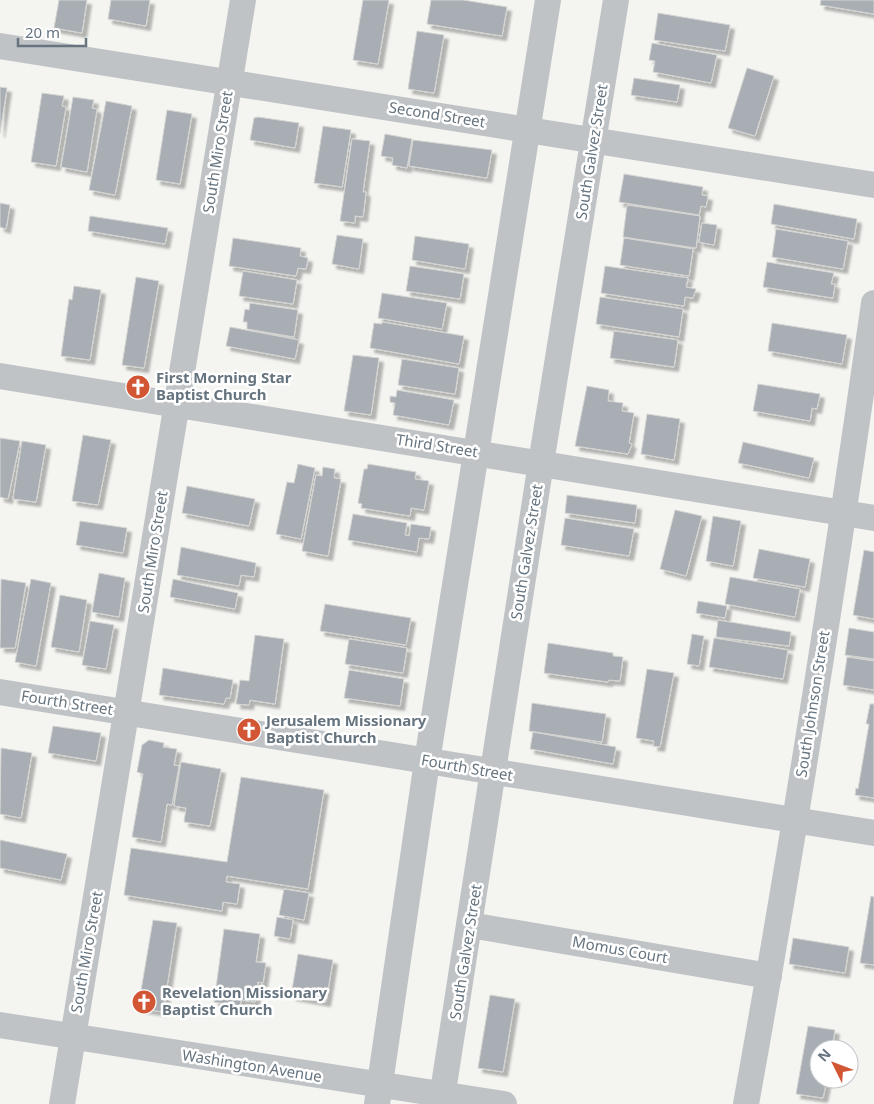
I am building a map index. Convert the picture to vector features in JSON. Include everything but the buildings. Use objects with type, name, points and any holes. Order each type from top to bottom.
[{"type":"street","name":"South Miro Street","points":[[62,1104],[128,712],[176,405],[243,0]]},
{"type":"street","points":[[379,1095],[427,761],[529,130],[548,0]]},
{"type":"street","name":"South Galvez Street","points":[[442,1099],[541,463],[616,0]]},
{"type":"street","name":"Second Street","points":[[0,46],[230,81],[874,185]]},
{"type":"street","name":"South Johnson Street","points":[[746,1104],[769,976],[844,513],[874,303]]},
{"type":"street","name":"Third Street","points":[[0,376],[874,518]]},
{"type":"street","name":"Fourth Street","points":[[0,692],[874,833]]},
{"type":"street","name":"Momus Court","points":[[470,924],[769,976]]},
{"type":"street","name":"Washington Avenue","points":[[0,1026],[379,1095],[504,1104]]},
{"type":"place","name":"First Morning Star Baptist Church","points":[[138,387]]},
{"type":"place","name":"Jerusalem Missionary Baptist Church","points":[[249,730]]},
{"type":"place","name":"Revelation Missionary Baptist Church","points":[[144,1002]]}]
